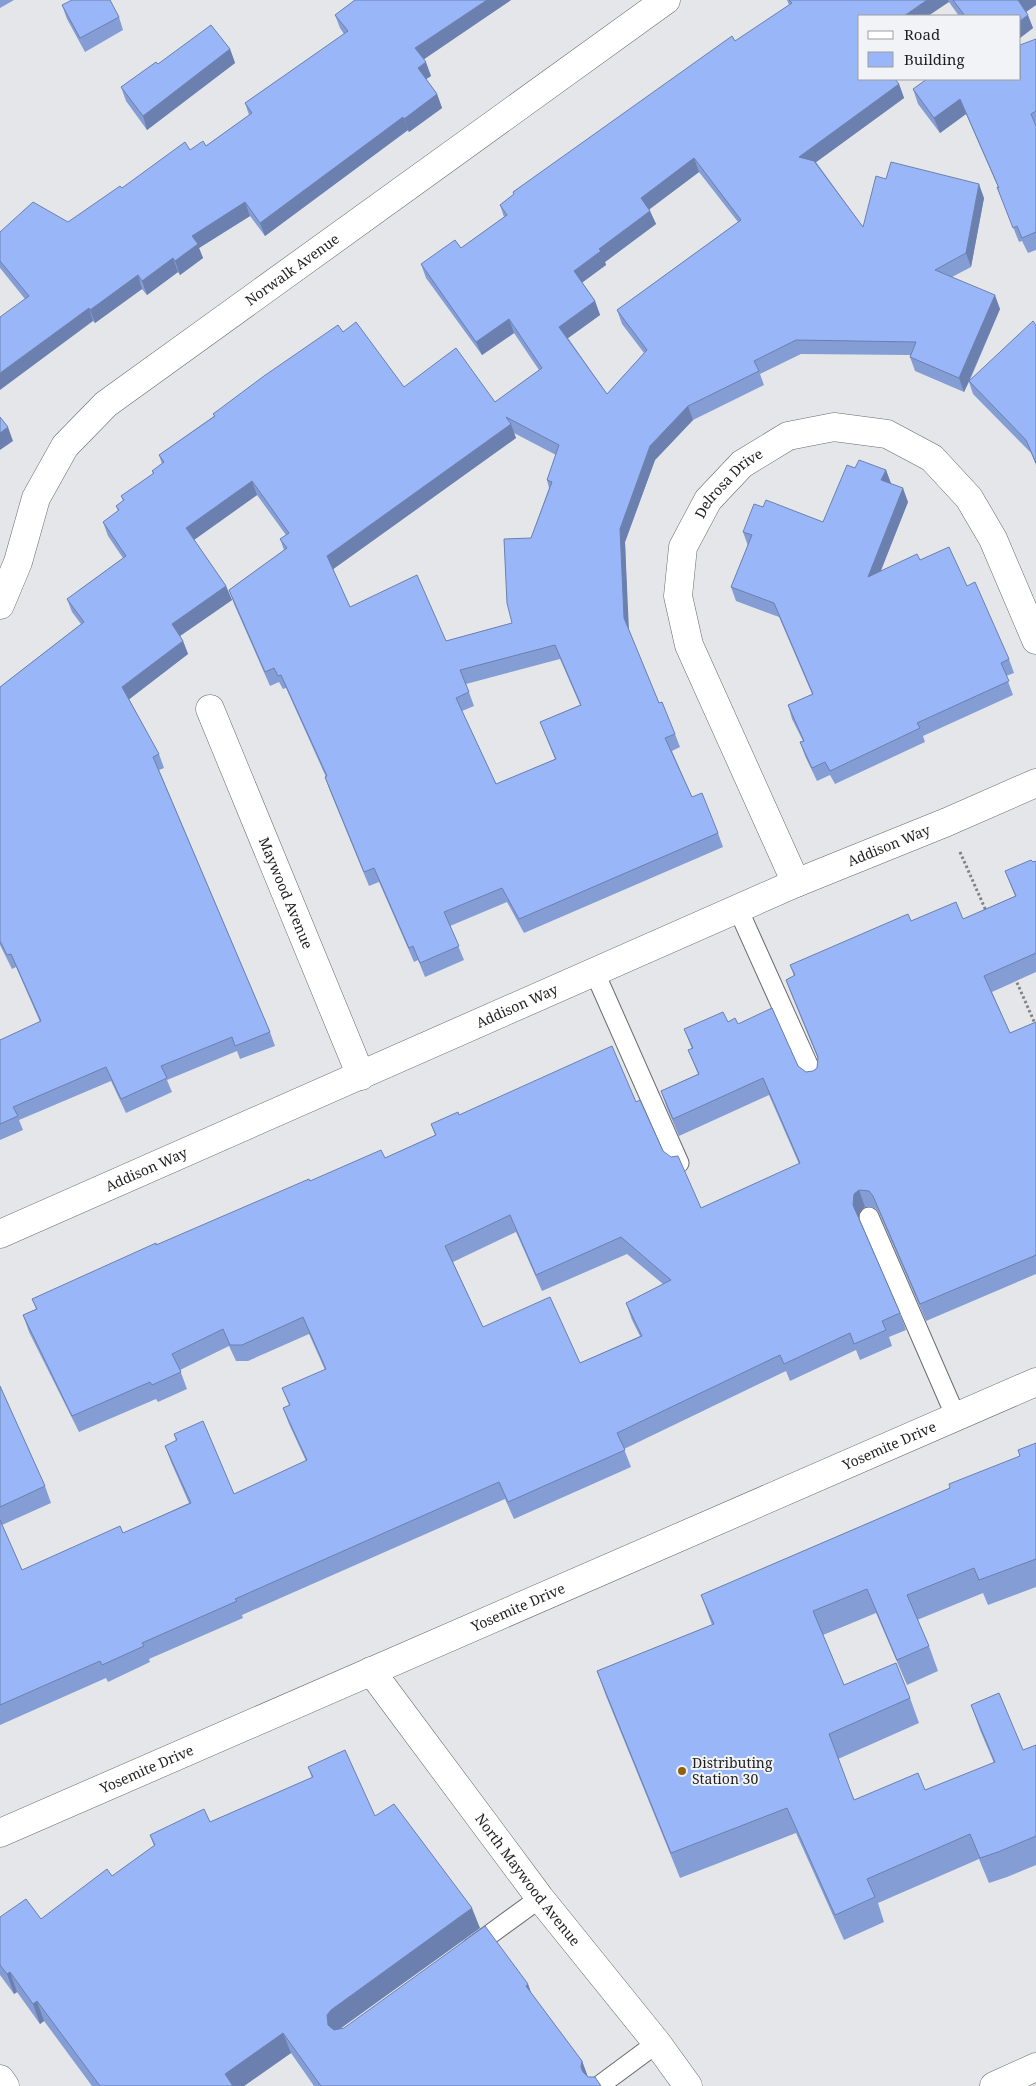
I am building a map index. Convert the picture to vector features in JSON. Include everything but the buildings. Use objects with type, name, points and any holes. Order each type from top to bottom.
[{"type":"street","name":"Norwalk Avenue","points":[[0,605],[18,562],[36,498],[65,446],[106,404],[666,0]]},
{"type":"street","name":"Delrosa Drive","points":[[796,883],[689,645],[678,596],[683,547],[708,500],[742,464],[788,436],[834,427],[887,434],[932,458],[969,498],[979,514],[992,539],[1036,640]]},
{"type":"street","name":"Maywood Avenue","points":[[210,709],[361,1076]]},
{"type":"street","name":"Addison Way","points":[[0,1234],[796,883],[947,822],[1036,783]]},
{"type":"street","name":"Yosemite Drive","points":[[0,1833],[1036,1382]]},
{"type":"street","name":"North Maywood Avenue","points":[[371,1671],[540,1898],[657,2043],[688,2086]]},
{"type":"street","points":[[994,2086],[1036,2067]]},
{"type":"street","points":[[0,2079],[5,2086]]},
{"type":"lane","points":[[738,909],[814,1078]]},
{"type":"lane","points":[[595,973],[679,1163]]},
{"type":"lane","points":[[869,1217],[956,1417]]},
{"type":"lane","points":[[454,1960],[540,1898]]},
{"type":"lane","points":[[599,2086],[657,2043]]},
{"type":"path","points":[[947,822],[990,919]]},
{"type":"path","points":[[1013,972],[1036,1026]]},
{"type":"place","name":"Distributing Station 30","points":[[682,1771]]}]
